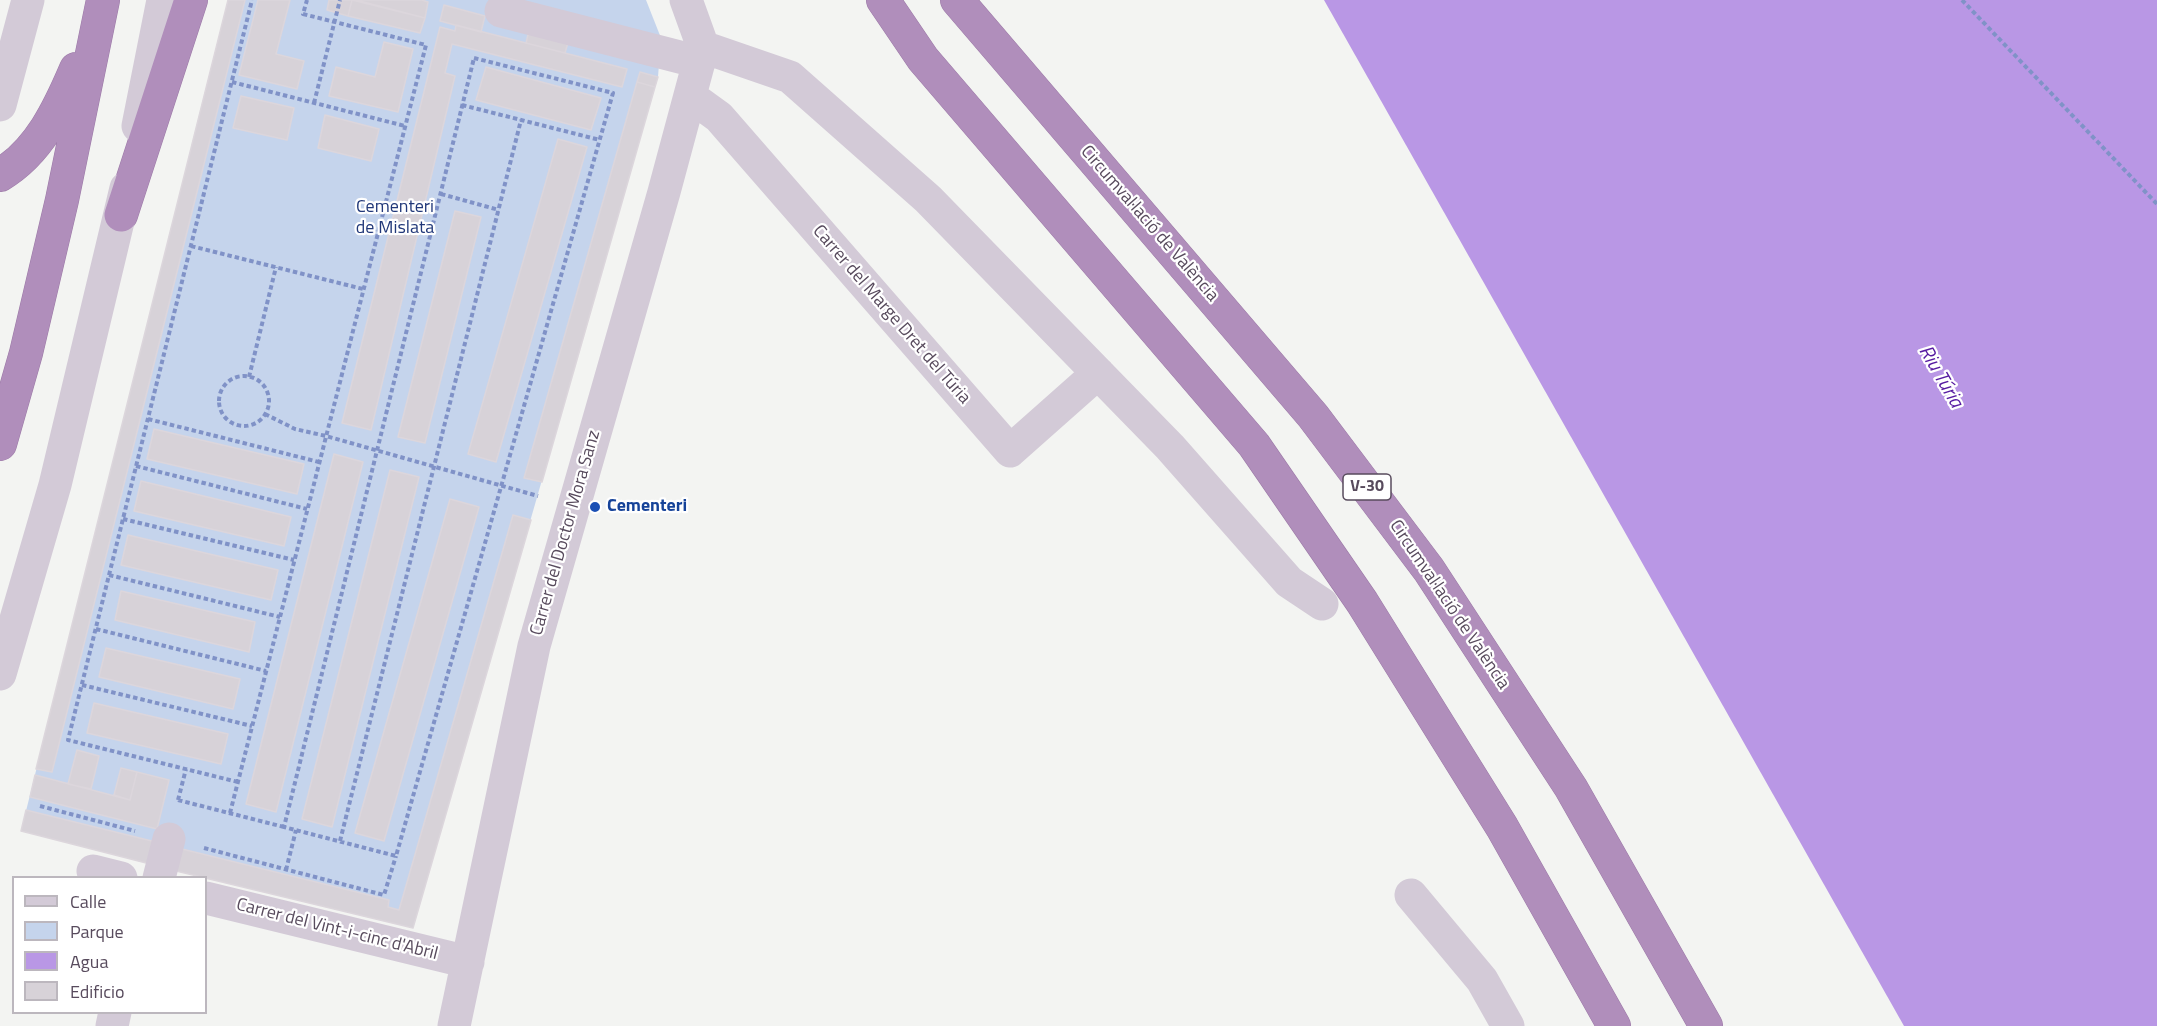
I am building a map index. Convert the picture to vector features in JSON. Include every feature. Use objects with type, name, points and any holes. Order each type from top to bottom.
[{"type":"highway","points":[[121,215],[190,0]]},
{"type":"highway","points":[[866,0],[923,59],[1254,445],[1362,602],[1502,827],[1614,1026]]},
{"type":"highway","points":[[883,0],[923,59]]},
{"type":"highway","name":"Circumval·lació de València","points":[[957,0],[1313,416],[1429,570],[1571,788],[1706,1026]]},
{"type":"highway","points":[[0,175],[10,169],[41,137],[61,103],[102,4]]},
{"type":"highway","points":[[0,444],[26,353],[62,200],[102,4]]},
{"type":"street","points":[[0,105],[28,0]]},
{"type":"street","points":[[0,675],[55,486],[121,215],[163,0]]},
{"type":"street","points":[[686,0],[701,55]]},
{"type":"street","points":[[501,11],[701,55],[790,78],[928,199],[1170,447],[1289,582],[1322,604]]},
{"type":"street","name":"Carrer del Doctor Mora Sanz","points":[[454,1026],[534,646],[701,55]]},
{"type":"street","name":"Carrer del Marge Dret del Túria","points":[[690,96],[719,117],[1010,451],[1098,373]]},
{"type":"street","points":[[160,876],[169,839]]},
{"type":"street","points":[[1411,895],[1482,980],[1508,1026]]},
{"type":"street","name":"Carrer del Vint-i-cinc d'Abril","points":[[207,898],[468,962]]},
{"type":"path","points":[[238,782],[68,740],[252,0]]},
{"type":"path","points":[[230,813],[426,45],[303,14],[307,0]]},
{"type":"path","points":[[314,103],[340,0]]},
{"type":"path","points":[[1962,0],[2157,204]]},
{"type":"path","points":[[40,806],[384,895],[613,93],[474,58],[284,827]]},
{"type":"path","points":[[232,82],[405,126]]},
{"type":"path","points":[[462,105],[600,141]]},
{"type":"path","points":[[340,842],[521,120]]},
{"type":"path","points":[[441,194],[498,210]]},
{"type":"path","points":[[191,246],[363,288]]},
{"type":"path","points":[[249,377],[276,267]]},
{"type":"path","points":[[232,378],[256,379],[267,391],[269,399],[265,414],[253,424],[238,425],[224,416],[220,408],[221,391],[225,384],[232,378]]},
{"type":"path","points":[[265,414],[295,429],[538,496]]},
{"type":"path","points":[[148,419],[319,462]]},
{"type":"path","points":[[136,466],[308,509]]},
{"type":"path","points":[[123,519],[294,560]]},
{"type":"path","points":[[109,575],[280,617]]},
{"type":"path","points":[[96,629],[266,671]]},
{"type":"path","points":[[82,685],[252,726]]},
{"type":"path","points":[[178,800],[396,856]]},
{"type":"path","points":[[286,870],[296,830]]},
{"type":"green space","name":"Cementeri de Mislata","points":[[228,0],[646,0],[661,38],[658,77],[413,928],[21,831]]},
{"type":"water","name":"Riu Túria","points":[[1324,0],[2157,0],[2157,1026],[1904,1026]]},
{"type":"building","points":[[228,0],[245,0],[52,772],[36,769]]},
{"type":"building","points":[[258,0],[290,0],[276,54],[304,61],[297,89],[239,75]]},
{"type":"building","points":[[329,0],[352,0],[348,16],[327,10]]},
{"type":"building","points":[[352,0],[425,18],[420,33],[348,16]]},
{"type":"building","points":[[356,0],[422,0],[428,2],[425,18]]},
{"type":"building","points":[[444,5],[485,16],[481,32],[440,21]]},
{"type":"building","points":[[456,25],[627,69],[622,87],[452,44],[445,73],[455,76],[371,430],[342,423],[440,27],[455,31]]},
{"type":"building","points":[[530,26],[570,36],[565,53],[526,43]]},
{"type":"building","points":[[384,42],[413,49],[398,112],[329,96],[336,67],[375,77]]},
{"type":"building","points":[[486,67],[601,98],[591,130],[476,100]]},
{"type":"building","points":[[640,72],[658,77],[655,87],[637,82]]},
{"type":"building","points":[[637,82],[655,87],[542,482],[524,478]]},
{"type":"building","points":[[241,96],[294,108],[287,140],[233,128]]},
{"type":"building","points":[[325,115],[379,129],[371,161],[318,148]]},
{"type":"building","points":[[558,139],[587,147],[496,462],[468,454]]},
{"type":"building","points":[[455,211],[481,217],[425,443],[398,437]]},
{"type":"building","points":[[154,429],[304,464],[297,494],[147,459]]},
{"type":"building","points":[[334,454],[363,462],[276,812],[246,804]]},
{"type":"building","points":[[390,470],[419,477],[332,827],[302,819]]},
{"type":"building","points":[[141,481],[291,517],[284,546],[134,511]]},
{"type":"building","points":[[450,499],[479,507],[384,841],[355,833]]},
{"type":"building","points":[[513,515],[531,520],[413,928],[207,878],[207,876],[172,870],[178,848],[389,900],[388,907],[399,910]]},
{"type":"building","points":[[128,535],[278,570],[271,600],[121,565]]},
{"type":"building","points":[[121,591],[255,622],[249,652],[115,620]]},
{"type":"building","points":[[106,648],[240,679],[233,709],[99,677]]},
{"type":"building","points":[[94,703],[228,734],[221,764],[87,733]]},
{"type":"building","points":[[77,750],[99,756],[91,789],[68,784]]},
{"type":"building","points":[[121,768],[137,772],[130,800],[114,795]]},
{"type":"building","points":[[137,772],[169,780],[157,829],[30,797],[35,775],[130,800]]},
{"type":"building","points":[[26,810],[160,843],[154,865],[21,831]]},
{"type":"place","name":"Cementeri","points":[[595,507]]}]
